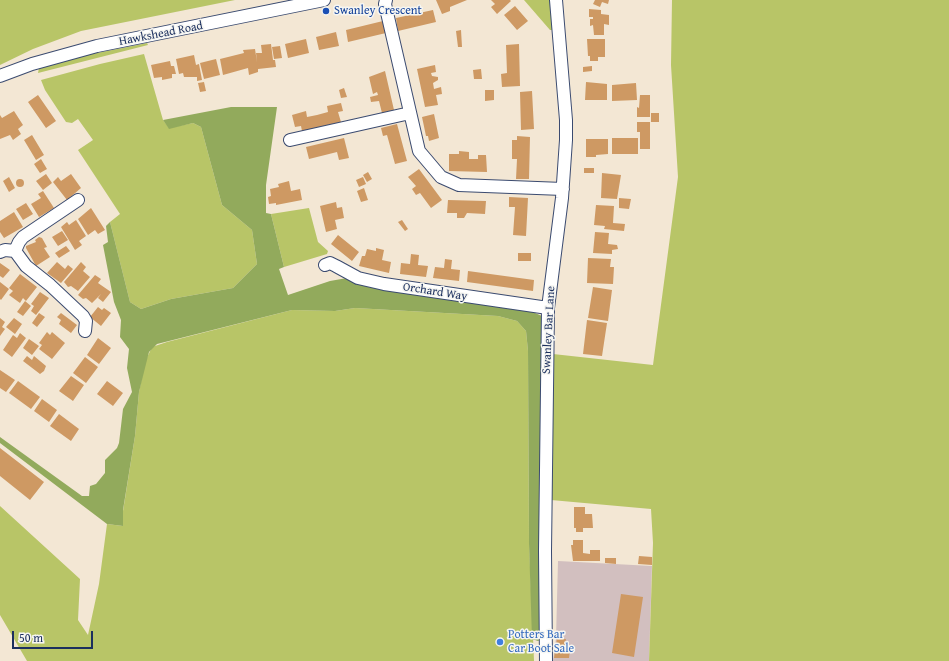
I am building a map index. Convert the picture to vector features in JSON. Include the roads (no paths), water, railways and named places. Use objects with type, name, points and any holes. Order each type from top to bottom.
[{"type":"street","name":"Hawkshead Road","points":[[0,76],[32,64],[97,46],[324,0]]},
{"type":"street","points":[[386,0],[385,4],[419,151],[442,178],[459,185],[563,189]]},
{"type":"street","name":"Swanley Bar Lane","points":[[546,661],[545,551],[548,308],[563,189],[566,120],[556,0]]},
{"type":"street","points":[[290,140],[410,113]]},
{"type":"street","points":[[15,252],[19,242],[24,237],[78,200]]},
{"type":"street","points":[[0,252],[5,250],[15,252],[26,266],[50,285],[83,316],[86,321],[85,331]]},
{"type":"street","name":"Orchard Way","points":[[325,265],[330,263],[358,278],[384,284],[548,308]]},
{"type":"place","name":"Swanley Crescent","points":[[326,11]]},
{"type":"place","name":"Potters Bar Car Boot Sale","points":[[500,642]]}]
